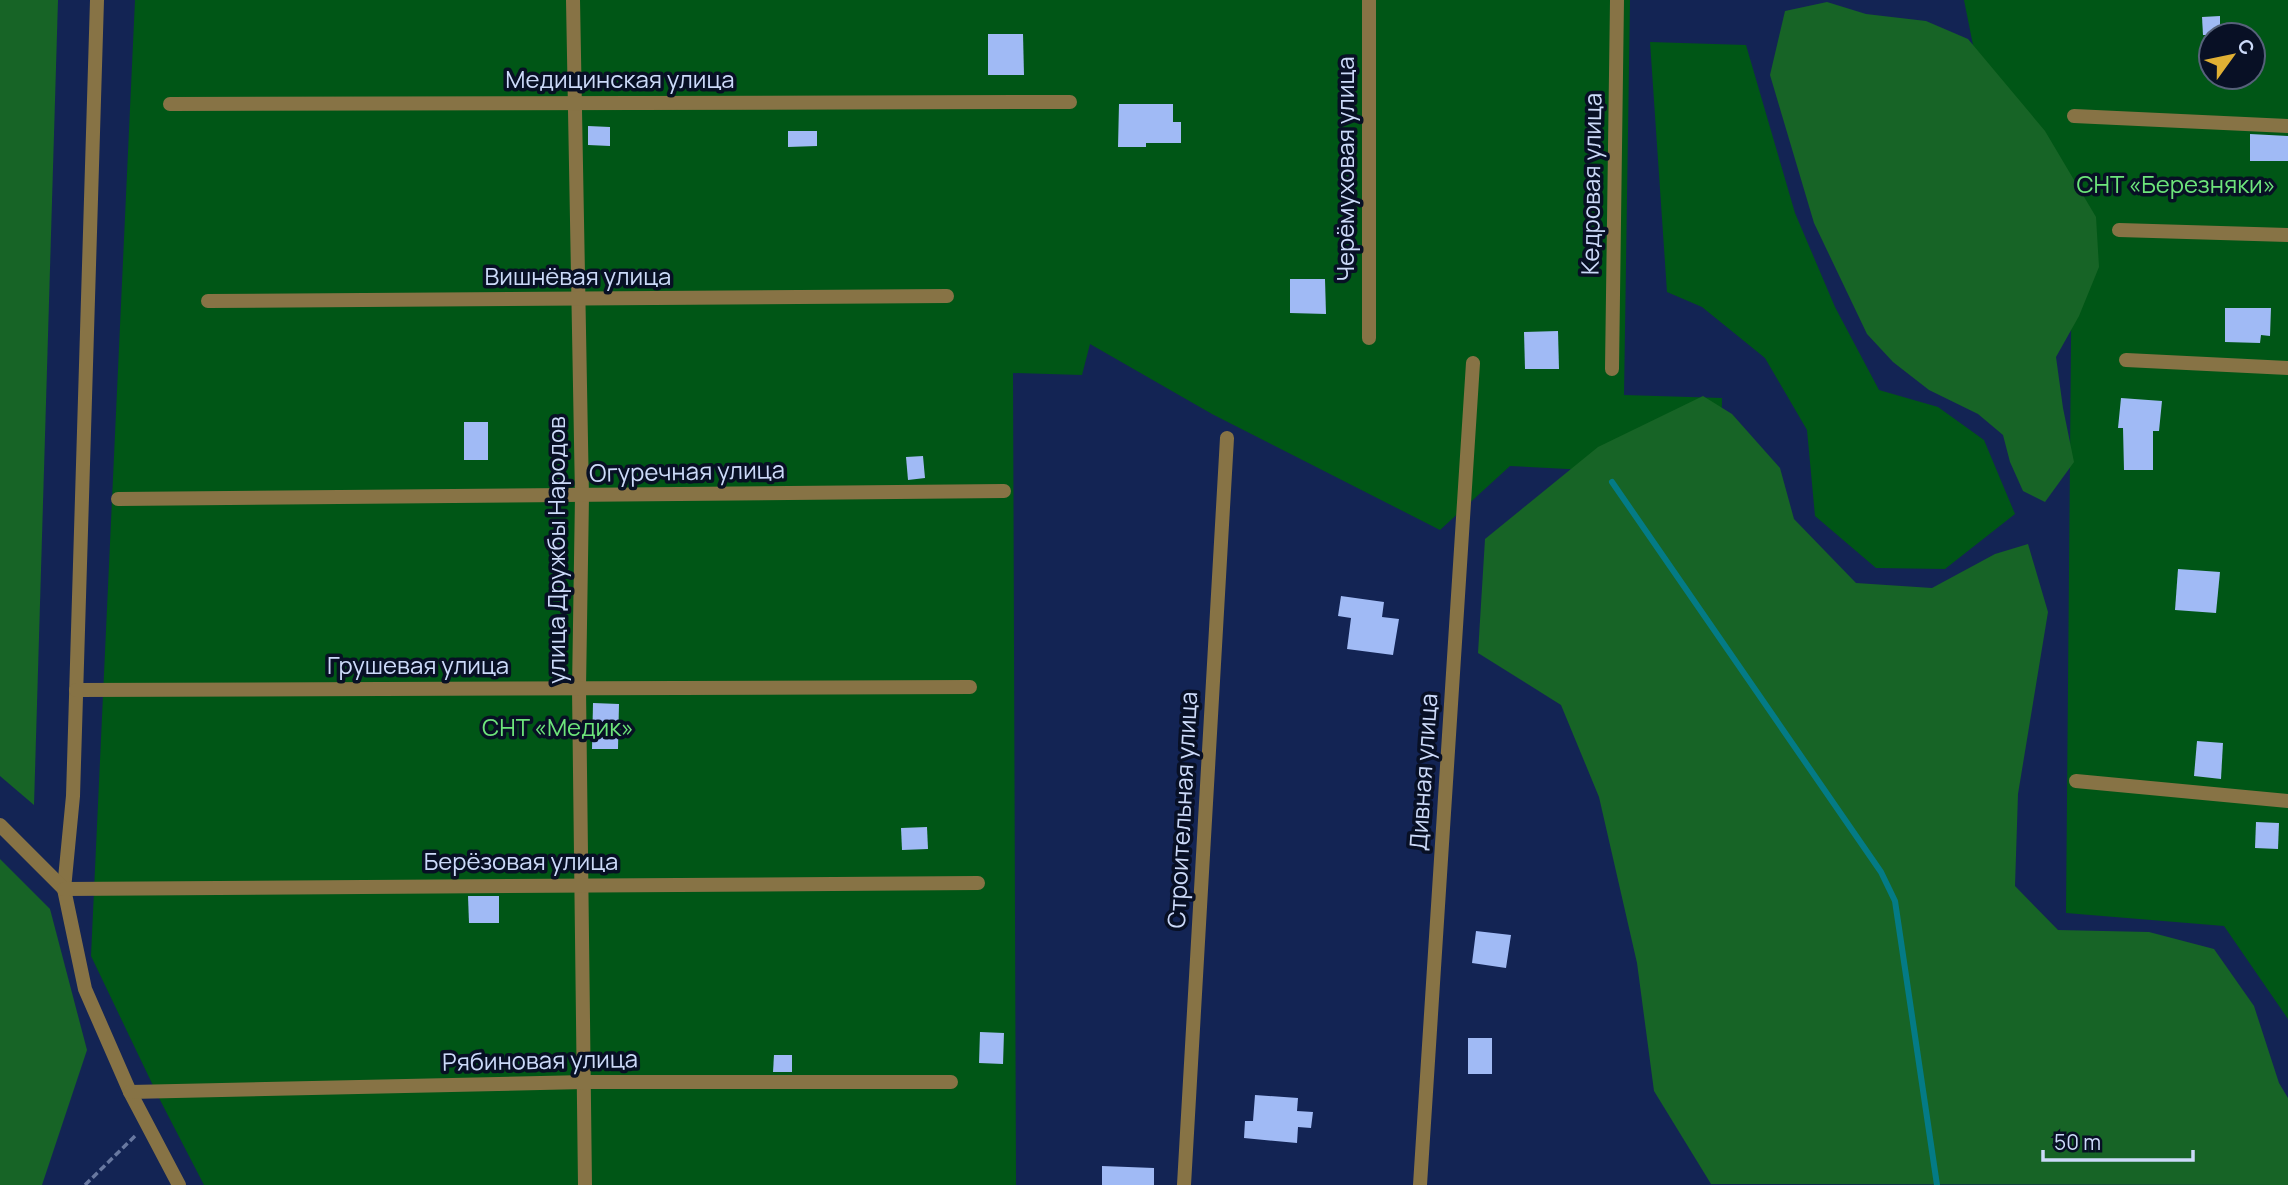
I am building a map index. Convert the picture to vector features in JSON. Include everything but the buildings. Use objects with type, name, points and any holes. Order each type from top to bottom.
[{"type":"street","points":[[97,0],[74,796],[64,889],[85,989],[130,1092],[178,1185]]},
{"type":"street","name":"улица Дружбы Народов","points":[[573,0],[582,496],[579,689],[585,1185]]},
{"type":"street","name":"Черёмуховая улица","points":[[1369,0],[1369,338]]},
{"type":"street","name":"Кедровая улица","points":[[1612,369],[1616,0]]},
{"type":"street","name":"Медицинская улица","points":[[170,104],[1070,102]]},
{"type":"street","points":[[2074,116],[2288,126]]},
{"type":"street","points":[[2119,230],[2288,235]]},
{"type":"street","name":"Вишнёвая улица","points":[[208,302],[947,296]]},
{"type":"street","points":[[2126,360],[2288,368]]},
{"type":"street","name":"Дивная улица","points":[[1420,1185],[1473,363]]},
{"type":"street","name":"Строительная улица","points":[[1184,1185],[1227,438]]},
{"type":"street","name":"Огуречная улица","points":[[118,499],[1004,491]]},
{"type":"street","name":"Грушевая улица","points":[[76,690],[970,687]]},
{"type":"street","points":[[2076,781],[2288,801]]},
{"type":"street","points":[[0,825],[64,889]]},
{"type":"street","name":"Берёзовая улица","points":[[64,889],[978,883]]},
{"type":"street","name":"Рябиновая улица","points":[[130,1092],[584,1082],[951,1082]]},
{"type":"path","points":[[85,1185],[146,1125]]},
{"type":"green space","points":[[0,0],[58,0],[34,805],[0,776]]},
{"type":"green space","name":"СНТ «Медик»","points":[[135,0],[1630,0],[1624,395],[1722,398],[1721,477],[1510,466],[1440,530],[1212,414],[1090,344],[1082,375],[1013,373],[1016,1185],[204,1185],[91,956]]},
{"type":"green space","name":"СНТ «Березняки»","points":[[1964,0],[2288,0],[2288,1019],[2224,926],[2066,913],[2072,228],[1991,135]]},
{"type":"green space","points":[[1827,2],[1866,14],[1926,21],[1968,39],[2045,131],[2096,217],[2099,267],[2079,316],[2056,357],[2074,462],[2045,502],[2023,491],[2010,462],[2003,435],[1978,414],[1929,390],[1893,362],[1867,334],[1814,223],[1770,75],[1785,11]]},
{"type":"green space","points":[[1650,42],[1746,45],[1795,213],[1835,307],[1879,390],[1938,407],[1984,440],[2015,514],[1945,569],[1876,568],[1815,516],[1807,430],[1765,358],[1702,307],[1667,292]]},
{"type":"green space","points":[[1703,396],[1732,414],[1780,468],[1794,519],[1856,583],[1932,588],[1995,554],[2028,544],[2048,612],[2018,794],[2015,886],[2058,930],[2149,932],[2214,949],[2254,1006],[2279,1083],[2288,1098],[2288,1185],[1711,1184],[1654,1091],[1637,963],[1599,797],[1561,705],[1478,653],[1485,539],[1598,447]]},
{"type":"green space","points":[[0,859],[50,909],[87,1050],[42,1185],[0,1185]]},
{"type":"waterway","points":[[1612,482],[1881,872],[1895,901],[1937,1185]]}]
